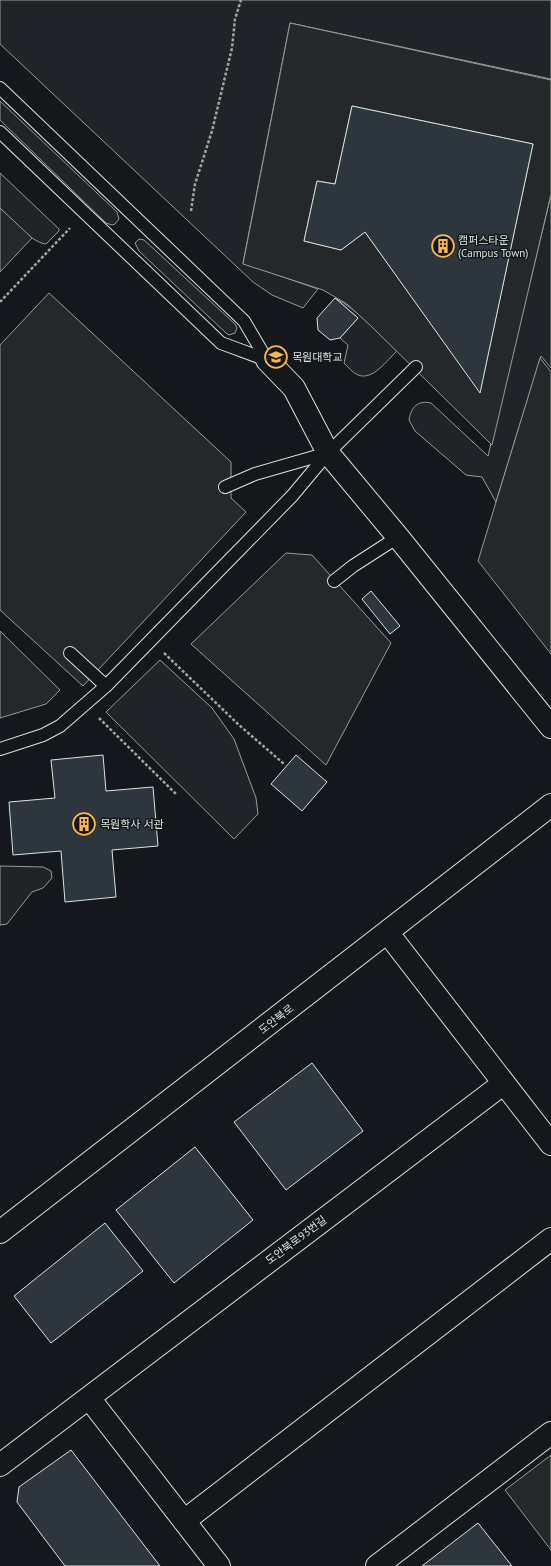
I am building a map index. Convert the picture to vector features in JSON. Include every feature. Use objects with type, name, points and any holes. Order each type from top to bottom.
[{"type":"street","points":[[267,360],[294,388],[328,453],[398,537],[551,727]]},
{"type":"street","name":"도안북로","points":[[0,1232],[551,805]]},
{"type":"street","points":[[387,932],[551,1144]]},
{"type":"street","name":"도안북로93번길","points":[[0,1465],[504,1083]]},
{"type":"street","points":[[184,1521],[551,1239]]},
{"type":"street","points":[[89,1398],[219,1566]]},
{"type":"street","points":[[377,1566],[551,1433]]},
{"type":"lane","points":[[0,88],[244,320],[267,360]]},
{"type":"lane","points":[[0,132],[221,343],[267,360]]},
{"type":"lane","points":[[0,749],[43,735],[60,726],[106,686],[292,496],[328,453],[416,367]]},
{"type":"lane","points":[[225,487],[255,474],[328,453]]},
{"type":"lane","points":[[334,581],[353,566],[398,537]]},
{"type":"lane","points":[[70,653],[106,686]]},
{"type":"path","points":[[191,211],[195,184],[212,131],[232,48],[235,19],[240,0]]},
{"type":"path","points":[[0,302],[70,228]]},
{"type":"path","points":[[161,650],[239,725],[284,764]]},
{"type":"path","points":[[96,714],[176,794]]},
{"type":"shaded area","points":[[0,0],[551,0],[551,79],[290,23],[243,263],[318,289],[303,308],[272,295],[253,282],[0,44]]},
{"type":"shaded area","points":[[290,23],[551,80],[551,194],[492,445],[347,304],[323,290],[243,264]],"holes":[[[352,106],[533,144],[480,392],[365,232],[341,250],[304,241],[317,181],[335,184]]]},
{"type":"shaded area","points":[[0,101],[117,212],[119,219],[115,224],[112,225],[106,223],[0,120]]},
{"type":"shaded area","points":[[0,173],[59,229],[59,231],[46,244],[28,235],[0,208]]},
{"type":"shaded area","points":[[551,195],[551,368],[541,356],[496,502],[482,477],[466,475],[415,431],[409,420],[413,408],[422,403],[431,403],[488,456]]},
{"type":"shaded area","points":[[0,208],[32,238],[0,272]]},
{"type":"shaded area","points":[[139,239],[144,240],[235,324],[237,328],[235,333],[229,335],[226,333],[139,251],[135,243]]},
{"type":"shaded area","points":[[49,293],[231,462],[231,498],[246,512],[83,686],[0,610],[0,345]]},
{"type":"shaded area","points":[[335,298],[360,315],[397,351],[379,369],[369,375],[358,375],[344,363],[348,345],[340,338],[358,318]]},
{"type":"shaded area","points":[[540,358],[551,372],[551,654],[478,561]]},
{"type":"shaded area","points":[[286,553],[312,555],[391,643],[326,765],[191,644]]},
{"type":"shaded area","points":[[0,631],[60,690],[46,704],[0,718]]},
{"type":"shaded area","points":[[160,660],[212,708],[234,739],[256,798],[258,814],[234,839],[106,712]]},
{"type":"shaded area","points":[[0,866],[43,867],[51,871],[52,878],[43,888],[32,892],[7,924],[0,925]]},
{"type":"shaded area","points":[[551,1455],[551,1550],[505,1490]]},
{"type":"building","name":"캠퍼스타운 (Campus Town)","points":[[352,106],[533,144],[480,393],[365,232],[341,250],[304,241],[317,181],[335,184]]},
{"type":"building","points":[[335,298],[358,318],[340,338],[330,340],[318,330],[317,318]]},
{"type":"building","points":[[371,591],[400,626],[390,634],[362,599]]},
{"type":"building","name":"목원학사 서관","points":[[103,755],[106,791],[153,787],[158,846],[112,850],[116,897],[65,902],[61,851],[13,855],[9,802],[55,798],[51,760]]},
{"type":"building","points":[[296,755],[327,782],[302,811],[271,784]]},
{"type":"building","points":[[312,1063],[363,1131],[286,1190],[234,1122]]},
{"type":"building","points":[[195,1147],[253,1220],[174,1283],[116,1210]]},
{"type":"building","points":[[105,1223],[143,1271],[51,1343],[14,1296]]},
{"type":"building","points":[[71,1450],[160,1566],[65,1566],[17,1502],[19,1487]]},
{"type":"building","points":[[478,1523],[512,1566],[422,1566]]},
{"type":"place","name":"캠퍼스타운 (Campus Town)","points":[[443,246]]},
{"type":"place","name":"목원대학교","points":[[276,357]]},
{"type":"place","name":"목원학사 서관","points":[[84,824]]}]
